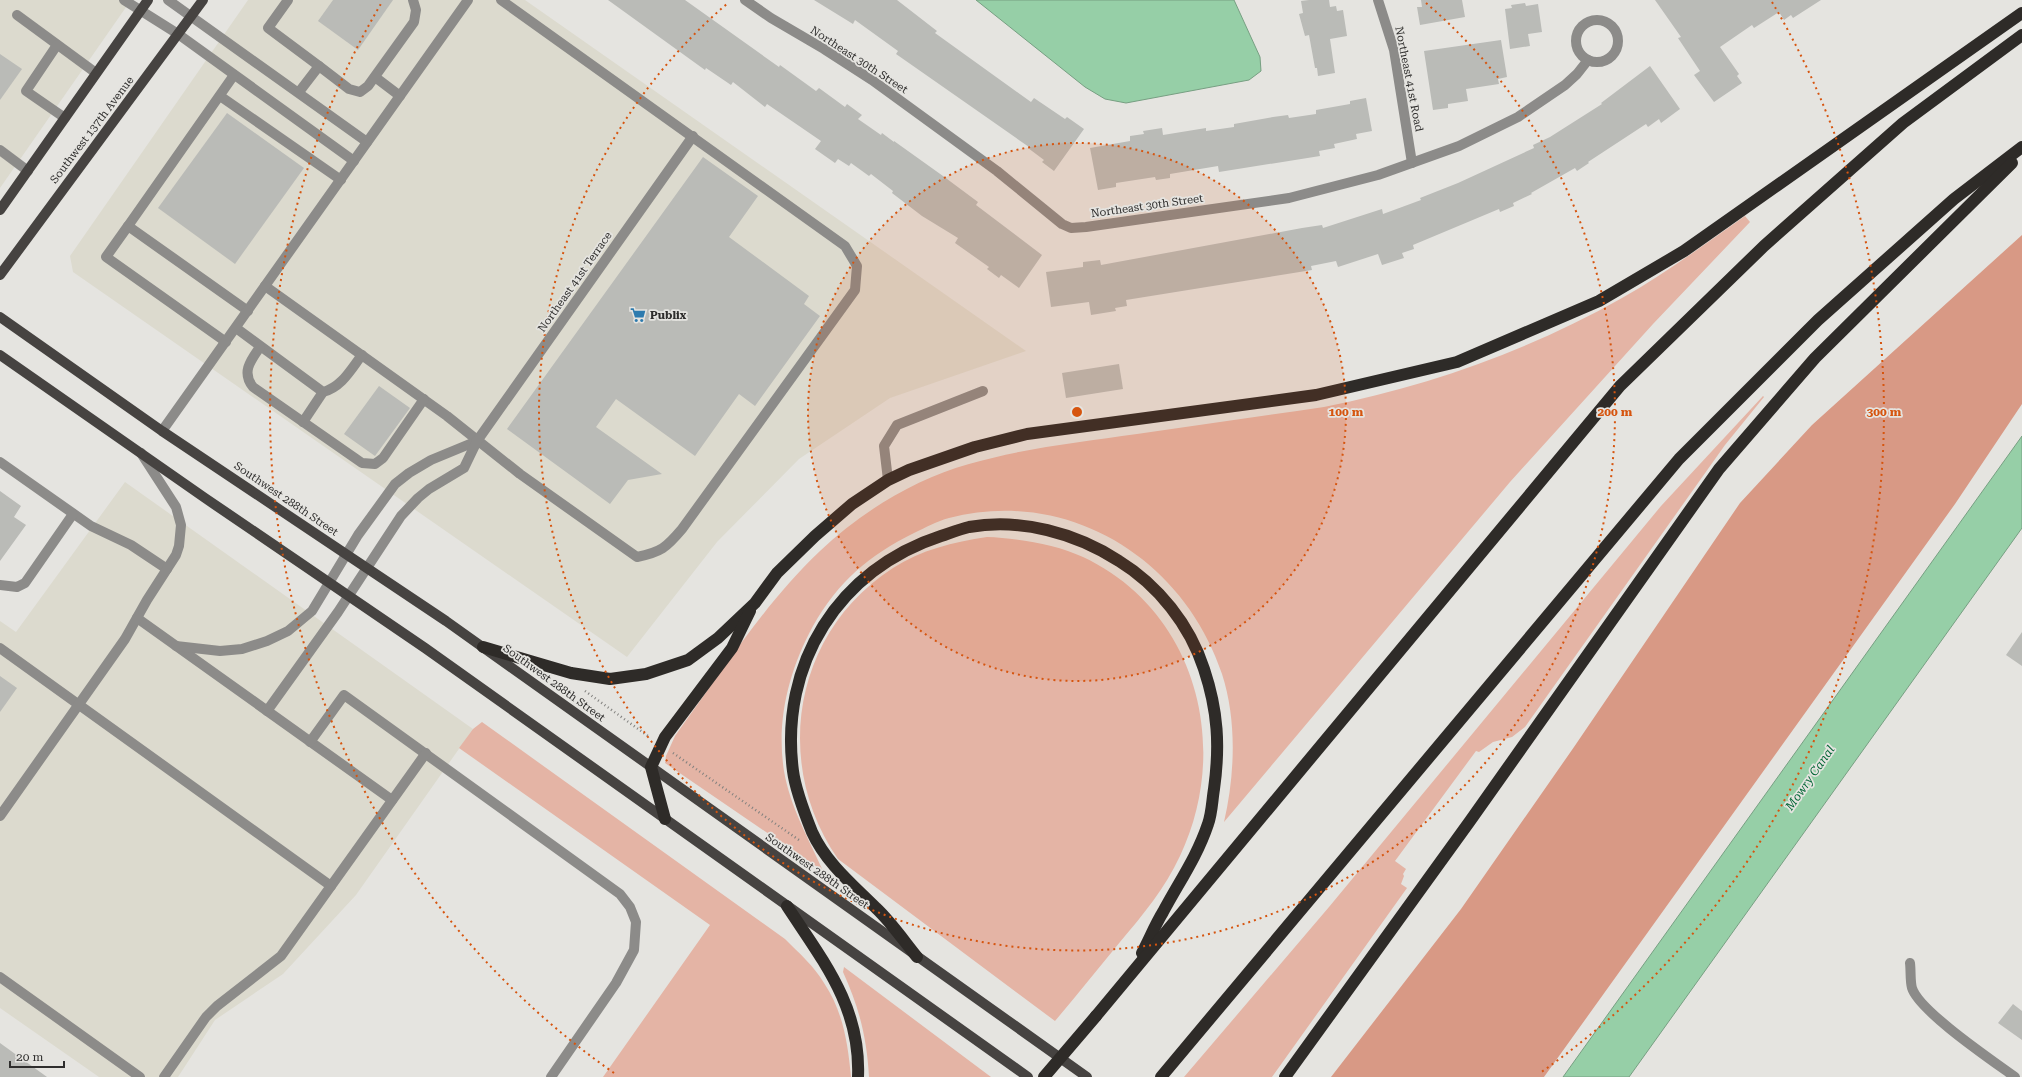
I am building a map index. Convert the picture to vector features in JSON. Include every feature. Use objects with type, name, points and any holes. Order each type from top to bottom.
[{"type":"highway","points":[[666,819],[651,767],[665,737],[732,648],[755,603],[777,573],[815,536],[852,504],[888,480],[909,470],[975,446],[1027,434],[1316,395],[1457,362],[1599,301],[1684,251],[2022,13]]},
{"type":"highway","points":[[1044,1077],[1620,386],[1764,246],[1903,123],[2022,35]]},
{"type":"highway","points":[[1161,1077],[1679,459],[1818,320],[1954,199],[2022,148]]},
{"type":"highway","points":[[1285,1077],[1474,815],[1719,469],[1815,358],[2022,154]]},
{"type":"highway","points":[[917,957],[878,909],[838,871],[813,834],[794,774],[792,715],[800,680],[812,645],[828,618],[847,594],[871,572],[891,557],[917,544],[968,527],[996,525],[1036,528],[1068,536],[1102,550],[1138,574],[1158,593],[1184,625],[1200,656],[1210,688],[1218,728],[1218,759],[1209,822],[1190,868],[1164,910],[1133,971]]},
{"type":"highway","points":[[483,647],[571,673],[610,679],[646,674],[688,660],[718,638],[755,603]]},
{"type":"highway","points":[[786,906],[827,967],[845,998],[853,1024],[858,1052],[858,1077]]},
{"type":"main road","points":[[0,210],[148,0]]},
{"type":"main road","name":"Southwest 137th Avenue","points":[[0,275],[203,0]]},
{"type":"main road","name":"Southwest 288th Street","points":[[0,317],[162,432],[347,554],[483,647],[1087,1077]]},
{"type":"main road","points":[[0,355],[425,648],[1028,1077]]},
{"type":"street","points":[[124,0],[140,12],[178,34],[354,161]]},
{"type":"street","points":[[168,0],[192,15],[367,142]]},
{"type":"street","points":[[288,0],[268,28],[349,89],[360,92],[368,86],[375,77],[414,22],[416,10],[413,0]]},
{"type":"street","points":[[162,432],[468,0]]},
{"type":"street","points":[[265,286],[424,399],[520,474],[637,557],[652,554],[667,547],[682,529],[855,290],[857,266],[845,246],[501,0]]},
{"type":"street","name":"Northeast 30th Street","points":[[745,0],[771,18],[824,49],[872,80],[997,171],[1062,224],[1071,228],[1289,198],[1378,175],[1459,146],[1518,117],[1565,85],[1577,74],[1588,60]]},
{"type":"street","name":"Northeast 41st Road","points":[[1378,0],[1394,50],[1412,163]]},
{"type":"street","points":[[17,16],[96,73]]},
{"type":"street","points":[[1590,21],[1604,22],[1614,30],[1617,43],[1616,50],[1607,59],[1594,62],[1588,60],[1582,56],[1576,43],[1579,29],[1590,21]]},
{"type":"street","points":[[57,45],[26,91],[65,118]]},
{"type":"street","points":[[299,92],[319,66]]},
{"type":"street","points":[[226,342],[106,258],[234,75]]},
{"type":"street","points":[[375,77],[400,96]]},
{"type":"street","points":[[220,96],[341,180]]},
{"type":"street","name":"Northeast 41st Terrace","points":[[267,711],[349,596],[409,506],[429,489],[464,468],[477,441],[693,136]]},
{"type":"street","points":[[0,150],[28,170]]},
{"type":"street","points":[[128,226],[248,311]]},
{"type":"street","points":[[236,328],[260,347],[324,392]]},
{"type":"street","points":[[260,347],[248,367],[247,375],[249,382],[258,392],[356,459],[368,464],[375,464],[383,458],[424,399]]},
{"type":"street","points":[[303,422],[324,392],[333,390],[343,380],[362,355]]},
{"type":"street","points":[[888,480],[884,446],[897,425],[983,390]]},
{"type":"street","points":[[176,646],[220,651],[242,649],[267,642],[288,631],[306,617],[330,583],[377,508],[400,479],[431,460],[477,441]]},
{"type":"street","points":[[0,816],[125,640],[179,546],[181,525],[176,507],[141,453]]},
{"type":"street","points":[[0,462],[91,526],[140,550],[167,569]]},
{"type":"street","points":[[0,585],[17,586],[25,583],[73,514]]},
{"type":"street","points":[[137,618],[392,800]]},
{"type":"street","points":[[0,648],[331,886]]},
{"type":"street","points":[[310,742],[344,695],[620,894],[630,907],[636,922],[634,950],[628,963],[616,983],[551,1077]]},
{"type":"street","points":[[164,1077],[206,1017],[217,1006],[281,956],[426,753]]},
{"type":"street","points":[[1910,964],[1913,989],[1922,1004],[1936,1018],[2015,1077]]},
{"type":"street","points":[[0,977],[140,1077]]},
{"type":"path","points":[[583,689],[648,736]]},
{"type":"path","points":[[667,749],[801,841]]},
{"type":"shaded area","points":[[0,0],[131,0],[0,188]]},
{"type":"shaded area","points":[[248,0],[525,0],[1026,351],[890,398],[799,459],[717,542],[627,657],[73,272],[70,256]]},
{"type":"shaded area","points":[[1745,216],[1750,222],[1653,324],[1510,482],[1224,822],[1228,804],[1232,767],[1233,748],[1230,710],[1222,674],[1204,633],[1180,597],[1150,566],[1116,541],[1078,523],[1037,513],[993,511],[949,518],[914,533],[869,560],[856,571],[833,596],[813,626],[797,660],[786,696],[783,715],[782,752],[784,771],[795,810],[823,871],[665,763],[666,756],[675,736],[743,640],[799,572],[820,551],[853,523],[890,498],[909,488],[949,470],[990,458],[1074,443],[1324,407],[1402,389],[1440,377],[1514,350],[1587,317],[1654,279]]},
{"type":"shaded area","points":[[2022,235],[2022,404],[1955,504],[1544,1077],[1331,1077],[1461,909],[1574,747],[1740,503],[1812,425]]},
{"type":"shaded area","points":[[1763,396],[1764,397],[1725,445],[1525,727],[1512,737],[1493,742],[1479,752],[1476,751],[1395,861],[1406,869],[1403,874],[1404,876],[1401,884],[1407,888],[1272,1077],[1184,1077],[1329,907],[1661,506]]},
{"type":"shaded area","points":[[125,482],[473,729],[356,895],[283,974],[215,1020],[178,1077],[99,1077],[0,1008],[0,621],[16,632]]},
{"type":"shaded area","points":[[987,537],[1023,540],[1072,552],[1122,581],[1153,611],[1177,646],[1193,685],[1202,727],[1203,770],[1195,814],[1180,856],[1174,868],[1145,911],[1055,1021],[838,859],[817,822],[805,782],[800,742],[803,702],[814,663],[833,627],[859,595],[893,568],[915,556],[938,548],[962,541]]},
{"type":"shaded area","points":[[482,722],[785,939],[816,971],[836,1005],[844,1028],[851,1077],[603,1077],[710,925],[459,748],[473,729]]},
{"type":"shaded area","points":[[844,967],[991,1077],[869,1077],[864,1036],[858,1010],[843,972]]},
{"type":"water","points":[[976,0],[1234,0],[1260,57],[1261,71],[1249,80],[1126,103],[1105,99],[1085,87]]},
{"type":"water","name":"Mowry Canal","points":[[2022,436],[2022,528],[1629,1077],[1563,1077]]},
{"type":"building","points":[[333,0],[393,0],[358,50],[318,21]]},
{"type":"building","points":[[608,0],[685,0],[779,67],[780,65],[816,91],[819,88],[845,107],[847,104],[862,115],[858,119],[881,135],[882,133],[894,141],[943,176],[978,202],[976,205],[1042,255],[1019,288],[1001,275],[999,278],[987,269],[989,267],[955,243],[958,238],[922,216],[892,193],[893,191],[871,174],[869,176],[851,163],[849,166],[838,159],[835,163],[815,149],[821,141],[767,104],[765,107],[733,82],[731,85],[706,68],[705,70]]},
{"type":"building","points":[[814,0],[897,0],[937,31],[935,33],[1031,102],[1034,98],[1065,119],[1067,117],[1084,129],[1054,171],[1042,162],[1044,160],[1028,148],[1029,147],[896,54],[898,51],[855,20],[853,24]]},
{"type":"building","points":[[1329,0],[1330,7],[1336,6],[1337,11],[1343,10],[1347,36],[1330,39],[1335,73],[1318,76],[1317,68],[1315,68],[1309,35],[1305,36],[1299,14],[1303,13],[1301,1]]},
{"type":"building","points":[[1421,0],[1462,0],[1465,17],[1420,25],[1417,7],[1422,7]]},
{"type":"building","points":[[1655,0],[1821,0],[1793,18],[1791,15],[1784,20],[1779,12],[1754,28],[1752,25],[1720,47],[1739,74],[1737,76],[1742,83],[1714,102],[1694,75],[1700,71],[1678,38],[1681,37]]},
{"type":"building","points":[[1525,3],[1526,6],[1538,4],[1542,32],[1528,34],[1530,46],[1510,49],[1505,9],[1512,8],[1511,5]]},
{"type":"building","points":[[1501,40],[1507,77],[1498,79],[1499,84],[1466,89],[1468,101],[1448,104],[1448,108],[1433,110],[1424,51]]},
{"type":"building","points":[[0,54],[22,69],[0,100]]},
{"type":"building","points":[[1650,66],[1680,109],[1661,123],[1659,119],[1648,127],[1646,124],[1588,162],[1589,163],[1577,171],[1575,168],[1531,193],[1532,194],[1513,203],[1514,206],[1500,212],[1499,209],[1413,245],[1414,249],[1402,253],[1404,258],[1382,265],[1378,254],[1338,267],[1336,261],[1311,266],[1312,270],[1126,300],[1127,306],[1115,308],[1116,311],[1091,315],[1089,302],[1051,307],[1046,272],[1083,267],[1083,262],[1100,260],[1101,265],[1302,228],[1322,225],[1323,228],[1382,209],[1383,214],[1421,200],[1420,198],[1458,183],[1534,148],[1533,145],[1550,137],[1602,104],[1601,103]]},
{"type":"building","points":[[1366,98],[1372,131],[1356,134],[1357,139],[1334,144],[1335,148],[1319,151],[1320,156],[1219,172],[1218,166],[1170,174],[1170,178],[1156,180],[1155,177],[1116,183],[1116,187],[1098,190],[1090,148],[1130,141],[1130,136],[1144,134],[1143,131],[1162,128],[1163,135],[1206,128],[1206,131],[1234,127],[1234,124],[1273,117],[1288,115],[1289,118],[1316,114],[1316,110],[1350,104],[1350,101]]},
{"type":"building","points":[[227,113],[304,168],[235,264],[158,208]]},
{"type":"building","points":[[703,157],[758,196],[729,237],[809,296],[804,304],[820,316],[755,406],[739,394],[695,456],[616,399],[596,427],[662,474],[628,480],[610,504],[507,429]]},
{"type":"building","points":[[1119,364],[1123,389],[1066,398],[1062,373]]},
{"type":"building","points":[[379,386],[410,408],[375,456],[344,434]]},
{"type":"building","points":[[0,491],[21,506],[14,517],[26,525],[0,561]]},
{"type":"building","points":[[2022,632],[2022,666],[2006,655]]},
{"type":"building","points":[[0,676],[17,688],[0,712]]},
{"type":"building","points":[[2013,1004],[2022,1011],[2022,1040],[1998,1023]]},
{"type":"building","points":[[0,1043],[47,1077],[0,1077]]},
{"type":"place","name":"Publix","points":[[638,315]]}]
